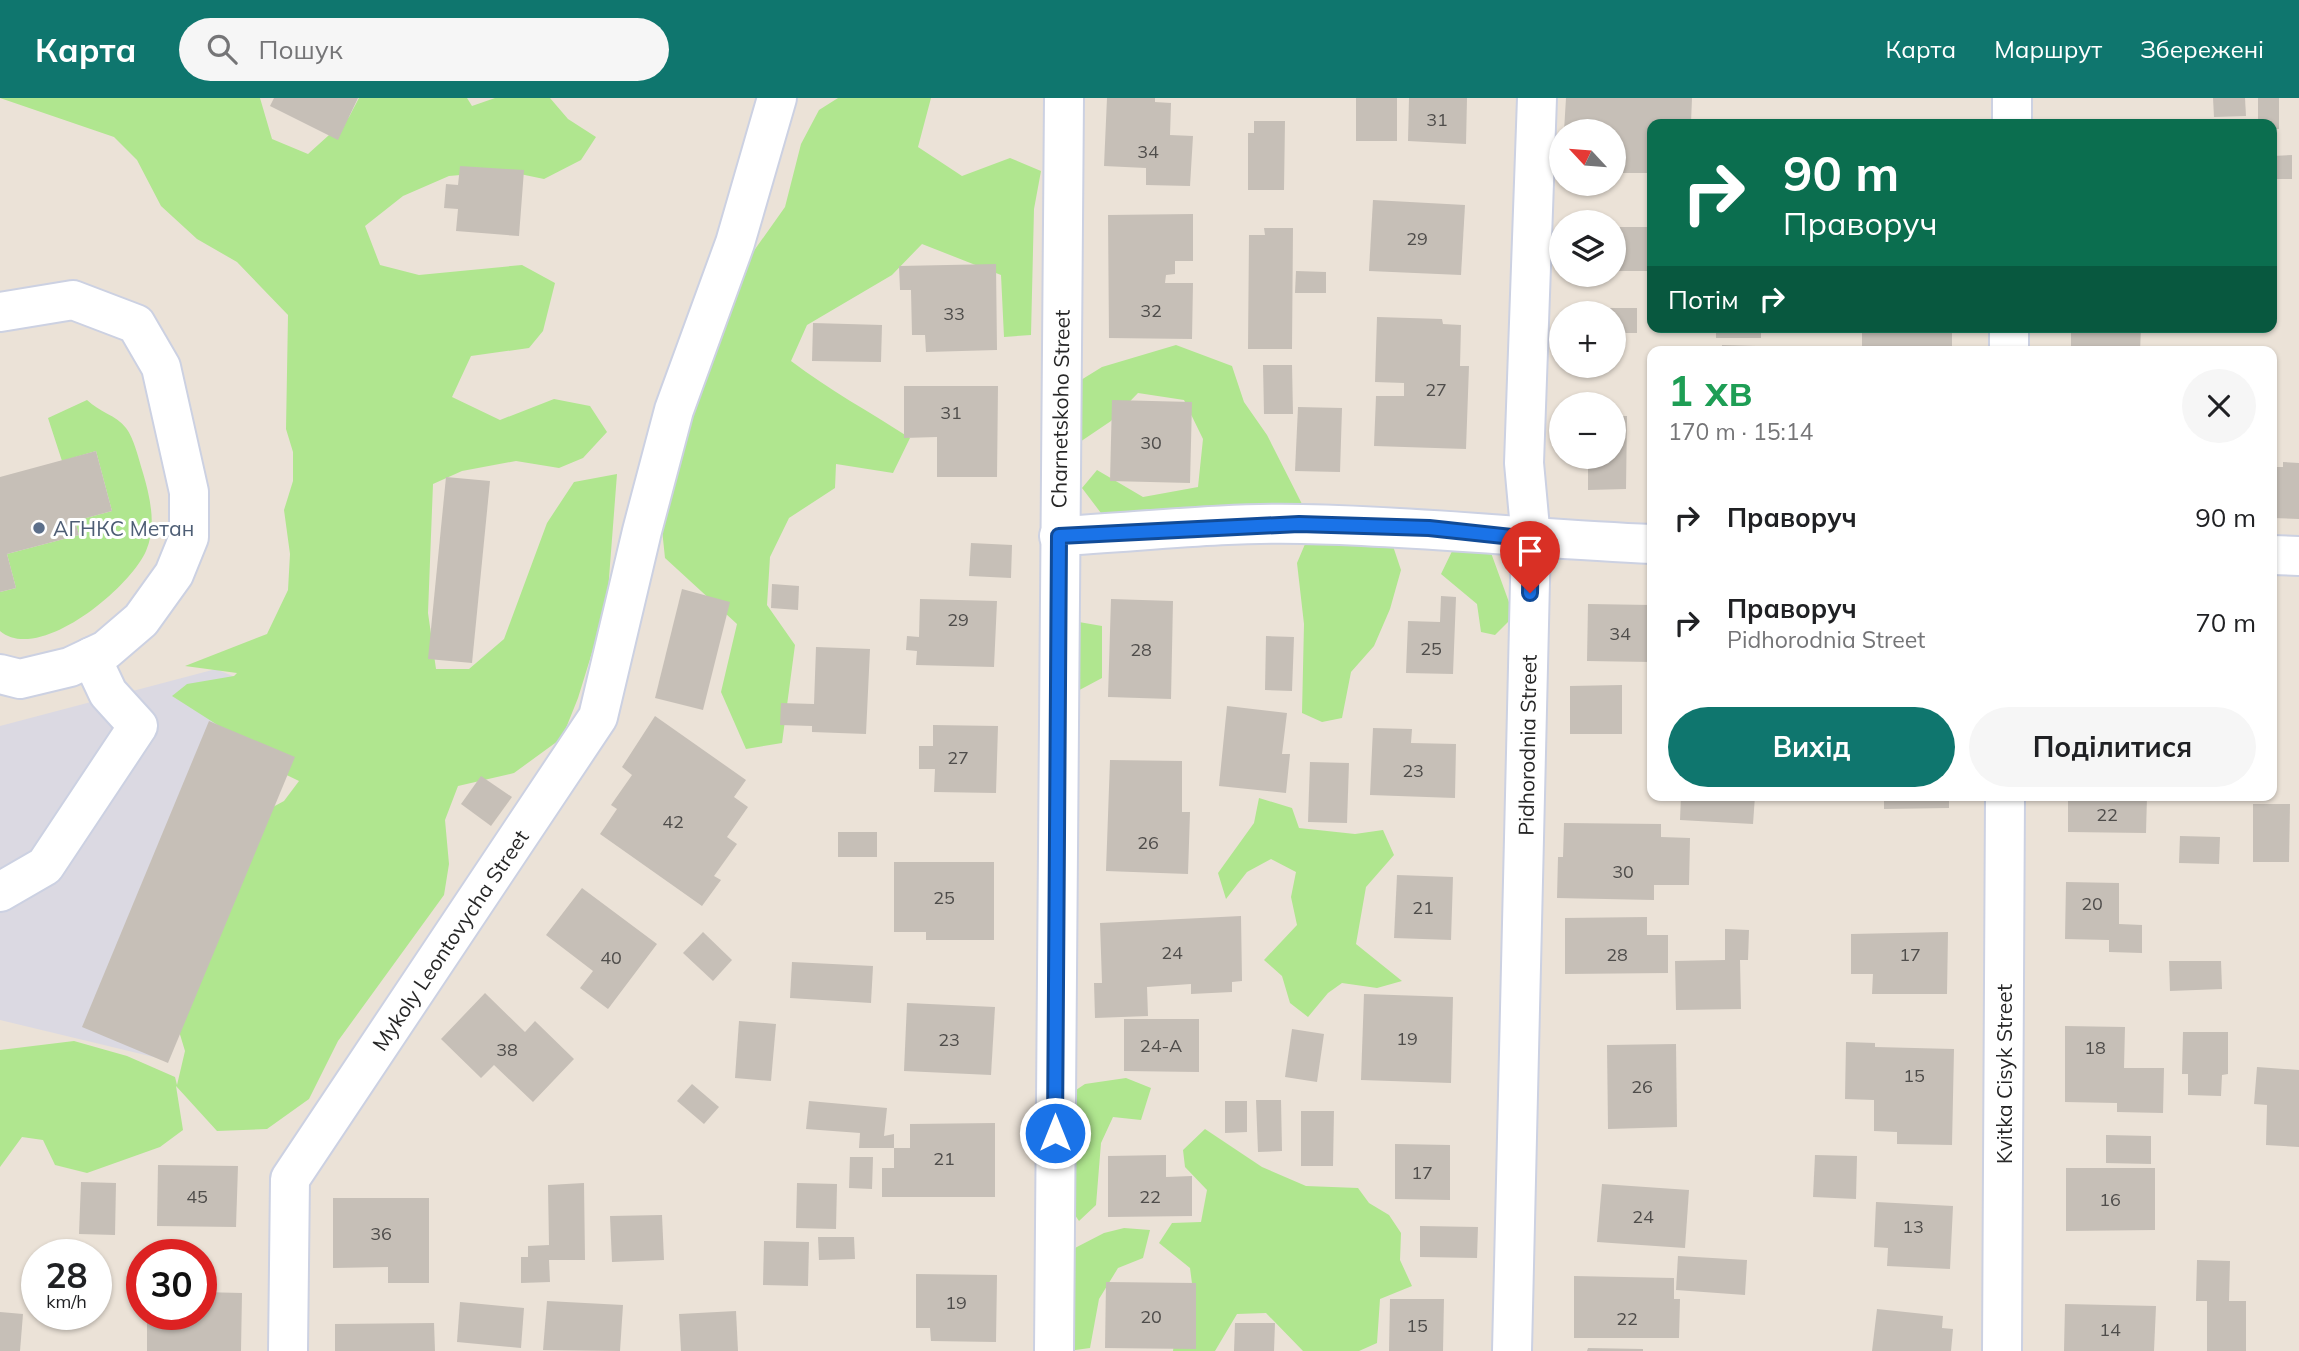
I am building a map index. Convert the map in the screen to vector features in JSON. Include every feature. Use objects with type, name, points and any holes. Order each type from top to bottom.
[{"type":"street","name":"Mykoly Leontovycha Street","points":[[288,1351],[290,1179],[598,717],[674,410],[735,243],[777,98]]},
{"type":"street","name":"Charnetskoho Street","points":[[1054,1351],[1064,98]]},
{"type":"street","name":"Pidhorodnia Street","points":[[1512,1351],[1531,539],[1524,463],[1536,98]]},
{"type":"street","points":[[2012,98],[2012,119]]},
{"type":"street","points":[[0,312],[73,300],[136,324],[160,367],[177,430],[189,492],[189,537],[174,574],[141,621],[106,650],[70,667],[20,679],[0,674]]},
{"type":"street","points":[[1059,536],[1299,524],[1429,528],[1531,539],[1647,544]]},
{"type":"street","points":[[2277,555],[2299,556]]},
{"type":"street","points":[[0,892],[44,866],[138,726],[108,693],[91,657]]},
{"type":"street","name":"Kvitka Cisyk Street","points":[[2002,1351],[2005,801]]},
{"type":"shaded area","points":[[216,669],[312,710],[162,1059],[0,1020],[0,726]]},
{"type":"green space","points":[[0,98],[260,98],[272,139],[308,154],[349,117],[359,98],[467,98],[472,106],[495,98],[550,98],[568,119],[596,137],[581,160],[544,179],[506,171],[449,176],[403,196],[365,226],[380,265],[419,275],[522,265],[555,283],[543,331],[529,348],[471,356],[452,397],[500,420],[554,399],[590,406],[607,432],[583,458],[559,468],[516,461],[462,471],[433,484],[428,613],[436,669],[469,669],[504,639],[547,523],[574,482],[617,474],[607,604],[578,698],[562,738],[514,773],[458,786],[445,820],[449,864],[444,895],[338,1041],[309,1099],[267,1129],[217,1131],[176,1086],[183,1130],[160,1147],[87,1173],[55,1165],[43,1140],[22,1137],[0,1167],[0,1050],[74,1041],[127,1056],[175,1077],[177,1085],[185,1051],[175,1018],[247,821],[284,801],[299,781],[266,765],[230,733],[172,696],[187,684],[234,676],[237,673],[185,666],[267,634],[288,590],[290,554],[284,510],[293,481],[293,452],[286,429],[288,315],[237,262],[197,239],[161,206],[137,160],[114,137]]},
{"type":"green space","points":[[838,98],[931,98],[918,147],[962,176],[1010,158],[1041,171],[1034,209],[1031,335],[1004,337],[1001,275],[922,244],[892,275],[807,325],[791,361],[910,438],[893,473],[836,464],[835,488],[789,518],[770,557],[767,605],[795,645],[782,743],[746,749],[721,692],[737,624],[665,558],[660,510],[741,269],[785,207],[801,144],[819,110]]},
{"type":"green space","points":[[1176,345],[1232,366],[1244,402],[1267,435],[1303,506],[1107,521],[1082,488],[1097,470],[1143,497],[1198,487],[1203,439],[1184,400],[1138,393],[1111,421],[1074,446],[1068,388],[1102,367]]},
{"type":"green space","points":[[87,400],[122,424],[131,437],[150,502],[152,522],[149,541],[137,566],[122,584],[82,617],[37,638],[17,639],[0,631],[0,592],[16,588],[7,554],[79,535],[75,521],[112,511],[96,451],[62,461],[48,418]]},
{"type":"green space","points":[[1319,511],[1392,543],[1401,570],[1390,609],[1374,646],[1351,672],[1342,718],[1322,722],[1302,713],[1304,624],[1297,563]]},
{"type":"green space","points":[[1456,543],[1490,550],[1514,616],[1495,635],[1481,632],[1477,604],[1441,574]]},
{"type":"green space","points":[[1073,621],[1102,626],[1102,678],[1072,694]]},
{"type":"green space","points":[[1259,798],[1292,808],[1299,828],[1355,834],[1383,830],[1394,855],[1366,887],[1356,944],[1402,981],[1377,988],[1342,983],[1328,993],[1308,1017],[1290,1003],[1282,976],[1264,960],[1297,925],[1291,897],[1296,872],[1271,859],[1247,872],[1226,899],[1218,873],[1254,823]]},
{"type":"green space","points":[[1126,1078],[1151,1088],[1141,1120],[1113,1117],[1101,1143],[1096,1205],[1079,1221],[1062,1196],[1073,1092],[1085,1084]]},
{"type":"green space","points":[[1205,1129],[1262,1167],[1306,1186],[1358,1188],[1369,1203],[1389,1215],[1401,1233],[1400,1260],[1412,1286],[1380,1299],[1377,1343],[1359,1351],[1303,1351],[1266,1313],[1237,1314],[1215,1351],[1173,1351],[1175,1337],[1194,1299],[1190,1268],[1159,1243],[1172,1223],[1201,1222],[1207,1190],[1185,1167],[1183,1150]]},
{"type":"green space","points":[[1124,1228],[1150,1230],[1143,1258],[1118,1268],[1099,1299],[1090,1348],[1068,1351],[1073,1249],[1104,1233]]},
{"type":"building","points":[[274,98],[358,98],[338,140],[270,106]]},
{"type":"building","points":[[1107,98],[1155,98],[1155,102],[1171,103],[1170,135],[1193,136],[1190,186],[1146,185],[1146,168],[1104,166]]},
{"type":"building","points":[[1356,98],[1397,98],[1397,141],[1356,141]]},
{"type":"building","points":[[1409,98],[1467,98],[1466,144],[1408,141]]},
{"type":"building","points":[[1566,98],[1692,98],[1691,119],[1647,119],[1647,173],[1626,173],[1626,119],[1565,119]]},
{"type":"building","points":[[2213,98],[2245,98],[2246,116],[2214,117]]},
{"type":"building","points":[[2258,98],[2279,98],[2279,129],[2277,119],[2258,119]]},
{"type":"building","points":[[1254,121],[1285,121],[1284,190],[1248,190],[1248,133],[1254,133]]},
{"type":"building","points":[[2292,155],[2292,179],[2277,179],[2277,156]]},
{"type":"building","points":[[460,166],[524,170],[519,236],[456,231],[458,209],[444,208],[446,184],[458,185]]},
{"type":"building","points":[[1373,200],[1465,205],[1461,275],[1369,271]]},
{"type":"building","points":[[1193,214],[1193,261],[1175,261],[1175,274],[1166,275],[1165,283],[1193,283],[1192,339],[1109,338],[1108,215]]},
{"type":"building","points":[[1626,227],[1647,227],[1647,271],[1626,271]]},
{"type":"building","points":[[1264,228],[1293,228],[1292,349],[1248,349],[1249,235],[1265,235]]},
{"type":"building","points":[[996,264],[997,350],[926,352],[925,335],[912,335],[911,290],[900,290],[899,266]]},
{"type":"building","points":[[1296,271],[1326,272],[1326,293],[1295,293]]},
{"type":"building","points":[[1626,308],[1637,308],[1637,333],[1626,333]]},
{"type":"building","points":[[1377,317],[1442,319],[1443,324],[1461,325],[1460,366],[1469,366],[1466,449],[1374,446],[1376,396],[1404,396],[1404,383],[1375,382]]},
{"type":"building","points":[[813,323],[882,325],[881,362],[812,361]]},
{"type":"building","points":[[1716,333],[1761,333],[1761,338],[1716,338]]},
{"type":"building","points":[[1862,333],[1952,333],[1952,346],[1862,346]]},
{"type":"building","points":[[2071,333],[2141,333],[2140,346],[2071,346]]},
{"type":"building","points":[[1263,365],[1292,365],[1293,414],[1264,414]]},
{"type":"building","points":[[904,386],[998,386],[997,477],[937,477],[937,437],[904,438]]},
{"type":"building","points":[[1112,400],[1192,402],[1190,483],[1110,481]]},
{"type":"building","points":[[1298,407],[1342,408],[1340,472],[1295,471]]},
{"type":"building","points":[[1627,416],[1626,489],[1588,490],[1588,469],[1626,469]]},
{"type":"building","name":"АГНКС Метан","points":[[96,451],[112,511],[75,521],[79,535],[7,554],[16,588],[0,592],[0,477]]},
{"type":"building","points":[[2283,462],[2299,463],[2299,519],[2277,518],[2277,467],[2283,467]]},
{"type":"building","points":[[446,477],[490,481],[472,663],[428,659]]},
{"type":"building","points":[[971,543],[1012,545],[1011,578],[969,576]]},
{"type":"building","points":[[772,584],[799,586],[798,610],[771,608]]},
{"type":"building","points":[[682,589],[730,602],[703,710],[655,698]]},
{"type":"building","points":[[1441,596],[1456,597],[1453,674],[1406,673],[1408,621],[1440,622]]},
{"type":"building","points":[[920,599],[997,601],[994,667],[916,665],[917,651],[906,650],[907,636],[919,637]]},
{"type":"building","points":[[1111,599],[1173,601],[1171,699],[1108,697]]},
{"type":"building","points":[[1588,604],[1647,605],[1647,662],[1587,661]]},
{"type":"building","points":[[1266,636],[1294,637],[1292,691],[1265,690]]},
{"type":"building","points":[[816,647],[870,649],[866,734],[812,732],[812,726],[780,725],[781,703],[814,704]]},
{"type":"building","points":[[1622,685],[1622,734],[1570,734],[1570,686]]},
{"type":"building","points":[[1227,706],[1287,713],[1282,754],[1290,754],[1286,793],[1219,786]]},
{"type":"building","points":[[655,716],[746,780],[734,797],[748,807],[727,837],[737,844],[714,876],[721,880],[702,906],[600,834],[617,809],[611,805],[632,775],[622,767]]},
{"type":"building","points":[[209,721],[295,757],[168,1063],[82,1027]]},
{"type":"building","points":[[933,725],[998,726],[996,793],[934,792],[935,769],[919,769],[919,746],[933,746]]},
{"type":"building","points":[[1373,728],[1412,729],[1411,743],[1456,744],[1455,798],[1370,795]]},
{"type":"building","points":[[1110,760],[1182,761],[1182,812],[1190,812],[1188,874],[1106,871]]},
{"type":"building","points":[[1310,762],[1349,763],[1347,823],[1308,822]]},
{"type":"building","points":[[481,776],[512,797],[491,826],[461,804]]},
{"type":"building","points":[[1681,801],[1755,801],[1753,824],[1680,820]]},
{"type":"building","points":[[1884,801],[1949,801],[1949,808],[1884,809]]},
{"type":"building","points":[[2068,801],[2147,801],[2146,833],[2068,832]]},
{"type":"building","points":[[2253,804],[2290,804],[2289,862],[2253,862]]},
{"type":"building","points":[[1564,823],[1661,824],[1661,837],[1690,838],[1689,885],[1654,885],[1654,900],[1557,898],[1558,857],[1563,857]]},
{"type":"building","points":[[838,832],[877,832],[877,857],[838,857]]},
{"type":"building","points":[[2180,836],[2220,837],[2219,864],[2179,863]]},
{"type":"building","points":[[894,862],[994,862],[994,940],[926,940],[926,932],[894,932]]},
{"type":"building","points":[[1397,875],[1453,877],[1451,940],[1394,938]]},
{"type":"building","points":[[2066,882],[2119,883],[2119,924],[2142,925],[2142,953],[2109,952],[2109,940],[2065,939]]},
{"type":"building","points":[[582,888],[657,944],[608,1009],[580,988],[593,971],[546,935]]},
{"type":"building","points":[[1241,916],[1242,981],[1232,982],[1232,992],[1191,994],[1191,984],[1147,987],[1148,1016],[1095,1018],[1094,983],[1102,983],[1100,923]]},
{"type":"building","points":[[1647,917],[1647,935],[1668,935],[1668,973],[1565,974],[1565,918]]},
{"type":"building","points":[[1725,929],[1749,930],[1748,960],[1740,960],[1741,1009],[1676,1010],[1675,961],[1725,960]]},
{"type":"building","points":[[703,932],[732,960],[713,981],[683,953]]},
{"type":"building","points":[[1948,932],[1947,994],[1872,994],[1873,974],[1851,974],[1851,934]]},
{"type":"building","points":[[2169,961],[2221,961],[2222,989],[2170,991]]},
{"type":"building","points":[[792,962],[873,966],[871,1003],[790,998]]},
{"type":"building","points":[[485,993],[525,1032],[535,1021],[574,1059],[533,1102],[494,1065],[481,1078],[441,1039]]},
{"type":"building","points":[[1364,994],[1453,997],[1451,1083],[1361,1080]]},
{"type":"building","points":[[907,1003],[995,1007],[991,1075],[904,1071]]},
{"type":"building","points":[[1124,1019],[1199,1019],[1199,1072],[1124,1071]]},
{"type":"building","points":[[739,1021],[776,1024],[771,1081],[735,1078]]},
{"type":"building","points":[[2065,1026],[2125,1027],[2124,1068],[2164,1068],[2163,1113],[2117,1112],[2117,1103],[2065,1102]]},
{"type":"building","points":[[1292,1029],[1324,1034],[1317,1082],[1285,1077]]},
{"type":"building","points":[[2183,1032],[2228,1032],[2228,1074],[2222,1075],[2221,1096],[2188,1095],[2188,1074],[2182,1074]]},
{"type":"building","points":[[1846,1042],[1875,1043],[1875,1047],[1954,1049],[1952,1145],[1897,1144],[1897,1132],[1874,1131],[1874,1100],[1845,1099]]},
{"type":"building","points":[[1676,1044],[1677,1127],[1608,1129],[1607,1045]]},
{"type":"building","points":[[2257,1067],[2299,1070],[2299,1147],[2266,1145],[2267,1105],[2254,1104]]},
{"type":"building","points":[[692,1084],[719,1107],[704,1124],[677,1101]]},
{"type":"building","points":[[1256,1100],[1281,1100],[1282,1151],[1258,1152]]},
{"type":"building","points":[[809,1101],[887,1108],[884,1136],[894,1134],[894,1148],[859,1148],[860,1133],[806,1129]]},
{"type":"building","points":[[1225,1101],[1247,1101],[1247,1132],[1225,1133]]},
{"type":"building","points":[[1301,1111],[1334,1111],[1333,1166],[1301,1166]]},
{"type":"building","points":[[995,1123],[995,1197],[882,1197],[882,1168],[894,1168],[894,1148],[910,1148],[910,1124]]},
{"type":"building","points":[[2106,1135],[2151,1136],[2151,1164],[2106,1163]]},
{"type":"building","points":[[1395,1144],[1450,1145],[1450,1200],[1395,1199]]},
{"type":"building","points":[[1166,1155],[1166,1177],[1192,1176],[1192,1216],[1108,1217],[1108,1156]]},
{"type":"building","points":[[1815,1155],[1857,1156],[1856,1199],[1813,1197]]},
{"type":"building","points":[[850,1157],[873,1157],[872,1189],[849,1188]]},
{"type":"building","points":[[158,1165],[238,1166],[236,1227],[157,1226]]},
{"type":"building","points":[[2066,1168],[2155,1168],[2155,1230],[2066,1231]]},
{"type":"building","points":[[81,1182],[116,1183],[115,1235],[79,1234]]},
{"type":"building","points":[[584,1183],[585,1260],[549,1260],[550,1282],[521,1283],[521,1257],[528,1257],[528,1246],[549,1245],[548,1185]]},
{"type":"building","points":[[797,1183],[837,1184],[836,1229],[796,1228]]},
{"type":"building","points":[[1602,1184],[1689,1190],[1685,1248],[1597,1242]]},
{"type":"building","points":[[333,1198],[429,1198],[429,1283],[388,1283],[388,1267],[333,1268]]},
{"type":"building","points":[[1876,1202],[1953,1206],[1950,1269],[1887,1266],[1888,1248],[1874,1247]]},
{"type":"building","points":[[662,1215],[664,1260],[612,1262],[610,1216]]},
{"type":"building","points":[[1420,1226],[1478,1227],[1477,1258],[1420,1257]]},
{"type":"building","points":[[818,1237],[854,1237],[855,1259],[819,1260]]},
{"type":"building","points":[[764,1241],[809,1242],[808,1286],[763,1285]]},
{"type":"building","points":[[1678,1256],[1747,1260],[1745,1295],[1676,1290]]},
{"type":"building","points":[[2197,1260],[2230,1261],[2229,1301],[2246,1301],[2246,1351],[2207,1351],[2207,1301],[2196,1301]]},
{"type":"building","points":[[916,1274],[997,1275],[996,1342],[931,1341],[930,1328],[916,1328]]},
{"type":"building","points":[[1574,1276],[1674,1278],[1674,1299],[1680,1299],[1679,1338],[1574,1338]]},
{"type":"building","points":[[1106,1282],[1196,1283],[1196,1349],[1105,1348]]},
{"type":"building","points":[[217,1292],[242,1293],[241,1351],[147,1351],[147,1330],[217,1330]]},
{"type":"building","points":[[1390,1299],[1444,1299],[1443,1351],[1389,1351]]},
{"type":"building","points":[[547,1301],[623,1305],[620,1351],[543,1350]]},
{"type":"building","points":[[460,1302],[524,1308],[521,1348],[457,1342]]},
{"type":"building","points":[[2065,1304],[2156,1306],[2154,1351],[2064,1351]]},
{"type":"building","points":[[1877,1309],[1943,1316],[1942,1328],[1953,1329],[1951,1351],[1872,1351]]},
{"type":"building","points":[[736,1311],[738,1351],[681,1351],[679,1314]]},
{"type":"building","points":[[0,1312],[21,1314],[20,1351],[0,1351]]},
{"type":"building","points":[[434,1323],[435,1351],[335,1351],[335,1324]]},
{"type":"building","points":[[1235,1323],[1275,1323],[1274,1351],[1234,1351]]},
{"type":"building","points":[[1588,1348],[1643,1349],[1643,1351],[1587,1351]]},
{"type":"place","name":"АГНКС Метан","points":[[39,528]]},
{"type":"route","points":[[1055,1133],[1059,536],[1299,524],[1429,528],[1531,539],[1530,593]]}]
